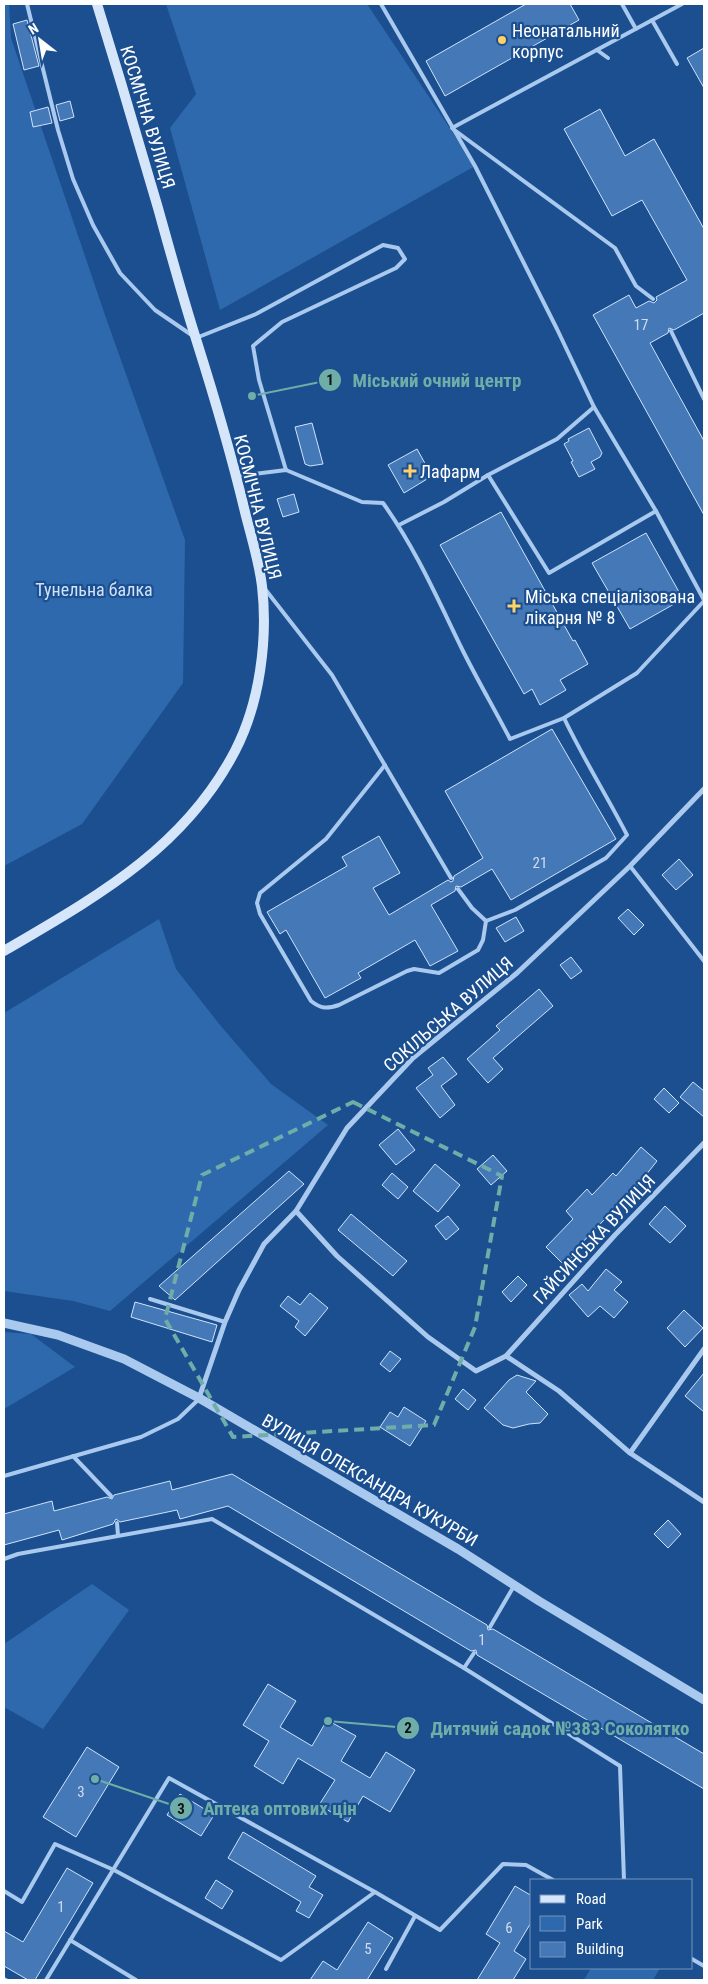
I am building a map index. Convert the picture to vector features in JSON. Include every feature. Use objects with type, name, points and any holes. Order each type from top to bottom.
[{"type":"main road","name":"КОСМІЧНА ВУЛИЦЯ","points":[[4,951],[77,908],[134,870],[175,833],[224,772],[237,748],[246,727],[255,692],[264,641],[262,585],[236,476],[97,4]]},
{"type":"street","name":"СОКІЛЬСЬКА ВУЛИЦЯ","points":[[199,1398],[239,1290],[264,1244],[296,1211],[347,1128],[414,1058],[517,973],[630,866],[704,789]]},
{"type":"street","name":"ГАЙСИНСЬКА ВУЛИЦЯ","points":[[506,1356],[615,1235],[704,1143]]},
{"type":"street","points":[[296,1211],[337,1256],[428,1337],[476,1371],[506,1356],[559,1390],[630,1453],[704,1502]]},
{"type":"street","name":"ВУЛИЦЯ ОЛЕКСАНДРА КУКУРБИ","points":[[4,1323],[58,1335],[124,1359],[199,1398],[458,1549],[704,1700]]},
{"type":"street","points":[[630,1453],[704,1349]]},
{"type":"lane","points":[[27,4],[58,130],[73,179],[93,226],[120,273],[155,310],[196,338],[256,314],[383,245],[398,248],[405,259],[396,268],[282,322],[254,346],[259,380],[286,470]]},
{"type":"lane","points":[[236,476],[286,470],[362,502],[384,503],[421,563],[464,653],[510,739],[564,718],[637,673],[704,601],[656,511],[594,407],[557,329],[474,166],[381,4]]},
{"type":"lane","points":[[622,4],[636,29]]},
{"type":"lane","points":[[452,128],[682,4]]},
{"type":"lane","points":[[652,20],[677,64]]},
{"type":"lane","points":[[597,50],[608,58]]},
{"type":"lane","points":[[452,128],[615,248],[636,286],[653,299]]},
{"type":"lane","points":[[671,332],[704,399]]},
{"type":"lane","points":[[399,525],[557,439],[594,407]]},
{"type":"lane","points":[[488,475],[549,574],[656,511]]},
{"type":"lane","points":[[262,585],[332,675],[451,878]]},
{"type":"lane","points":[[486,921],[515,910],[606,858],[627,835],[606,794],[581,753],[564,718]]},
{"type":"lane","points":[[385,765],[326,839],[260,893],[257,903],[260,914],[311,1002],[318,1007],[328,1009],[407,971],[414,969],[439,973],[478,950],[483,940],[486,921]]},
{"type":"lane","points":[[630,866],[704,961]]},
{"type":"lane","points":[[458,889],[472,908],[486,921]]},
{"type":"lane","points":[[150,1299],[226,1322]]},
{"type":"lane","points":[[4,1476],[140,1436],[178,1419],[199,1398]]},
{"type":"lane","points":[[73,1456],[111,1496]]},
{"type":"lane","points":[[4,1559],[18,1554],[212,1518],[464,1668],[620,1766],[624,1879]]},
{"type":"lane","points":[[117,1522],[118,1535]]},
{"type":"lane","points":[[490,1627],[515,1585]]},
{"type":"lane","points":[[464,1668],[474,1653]]},
{"type":"lane","points":[[46,1980],[91,1903],[114,1870],[169,1778],[440,1930],[503,1864],[526,1865],[551,1879]]},
{"type":"lane","points":[[4,1892],[22,1902],[55,1844],[114,1870],[281,1960],[375,1892]]},
{"type":"lane","points":[[386,1969],[416,1916]]},
{"type":"lane","points":[[70,1940],[136,1980]]},
{"type":"lane","points":[[693,1960],[704,1966]]},
{"type":"highlighted area","points":[[353,1102],[502,1176],[475,1327],[434,1425],[233,1437],[165,1319],[202,1175]]},
{"type":"green space","name":"Тунельна балка","points":[[4,4],[9,4],[11,38],[106,318],[185,540],[183,683],[82,824],[4,866]]},
{"type":"green space","points":[[166,4],[367,4],[475,166],[220,310],[170,128],[196,94]]},
{"type":"green space","points":[[159,919],[176,969],[220,1025],[271,1084],[328,1125],[110,1311],[73,1301],[4,1291],[4,1013]]},
{"type":"green space","points":[[4,1332],[31,1334],[75,1367],[4,1409]]},
{"type":"green space","points":[[92,1584],[129,1610],[43,1729],[4,1707],[4,1644]]},
{"type":"green space","points":[[590,1969],[659,1969],[653,1980],[584,1980]]},
{"type":"building","name":"Неонатальний корпус","points":[[526,4],[570,4],[579,20],[445,96],[426,61]]},
{"type":"building","points":[[27,20],[39,66],[24,70],[13,24]]},
{"type":"building","points":[[704,48],[704,88],[687,58]]},
{"type":"building","points":[[70,101],[74,117],[60,121],[56,105]]},
{"type":"building","points":[[48,107],[52,123],[33,127],[30,112]]},
{"type":"building","points":[[600,109],[625,156],[654,139],[704,229],[704,313],[674,330],[669,328],[668,333],[650,343],[704,441],[704,515],[593,315],[629,295],[636,308],[649,301],[654,303],[657,300],[656,297],[687,280],[642,200],[612,216],[564,129]]},
{"type":"building","points":[[312,423],[323,464],[310,466],[305,464],[295,427]]},
{"type":"building","points":[[589,428],[602,453],[600,457],[591,462],[595,469],[579,477],[564,444],[569,441],[568,439]]},
{"type":"building","name":"Лафарм","points":[[417,449],[432,476],[404,493],[388,465]]},
{"type":"building","points":[[294,494],[299,512],[283,517],[277,499]]},
{"type":"building","name":"Міська спеціалізована лікарня № 8","points":[[501,512],[573,641],[575,640],[588,664],[560,680],[566,690],[540,705],[532,689],[524,694],[440,545]]},
{"type":"building","points":[[646,533],[683,599],[630,629],[592,563]]},
{"type":"building","points":[[552,729],[616,839],[511,900],[492,869],[461,887],[456,886],[455,891],[431,905],[458,951],[430,966],[415,940],[358,973],[361,978],[325,998],[286,930],[280,934],[267,912],[347,866],[342,857],[379,836],[400,873],[373,888],[389,915],[448,880],[453,881],[454,876],[483,858],[445,791]]},
{"type":"building","points":[[679,859],[693,875],[676,890],[662,875]]},
{"type":"building","points":[[628,909],[644,925],[634,935],[618,918]]},
{"type":"building","points":[[516,917],[524,931],[505,942],[496,928]]},
{"type":"building","points":[[571,957],[582,971],[571,979],[560,965]]},
{"type":"building","points":[[539,989],[553,1006],[493,1058],[503,1069],[488,1083],[467,1059],[500,1030],[496,1026]]},
{"type":"building","points":[[443,1057],[457,1074],[441,1086],[455,1105],[440,1118],[416,1088],[433,1075],[428,1068]]},
{"type":"building","points":[[693,1082],[704,1091],[704,1117],[680,1097]]},
{"type":"building","points":[[664,1088],[679,1103],[669,1113],[654,1099]]},
{"type":"building","points":[[398,1129],[415,1150],[396,1165],[379,1145]]},
{"type":"building","points":[[641,1147],[657,1161],[638,1185],[575,1250],[577,1252],[564,1265],[546,1247],[573,1219],[566,1211],[587,1189],[592,1195],[613,1173],[616,1176]]},
{"type":"building","points":[[493,1155],[507,1171],[491,1185],[477,1169]]},
{"type":"building","points":[[435,1164],[460,1185],[438,1212],[413,1191]]},
{"type":"building","points":[[289,1171],[304,1184],[175,1300],[159,1286]]},
{"type":"building","points":[[392,1173],[408,1187],[398,1199],[382,1185]]},
{"type":"building","points":[[665,1206],[686,1226],[670,1243],[649,1224]]},
{"type":"building","points":[[351,1214],[407,1261],[393,1276],[338,1230]]},
{"type":"building","points":[[448,1216],[459,1229],[446,1240],[435,1226]]},
{"type":"building","points":[[606,1269],[622,1282],[614,1290],[628,1302],[614,1318],[600,1306],[588,1317],[569,1295],[582,1284],[588,1291]]},
{"type":"building","points":[[518,1276],[527,1285],[511,1302],[502,1292]]},
{"type":"building","points":[[310,1293],[328,1308],[305,1336],[295,1327],[299,1321],[280,1306],[288,1296],[300,1305]]},
{"type":"building","points":[[135,1302],[217,1325],[212,1342],[131,1317]]},
{"type":"building","points":[[684,1310],[703,1328],[685,1347],[667,1328]]},
{"type":"building","points":[[390,1351],[401,1359],[390,1372],[380,1364]]},
{"type":"building","points":[[704,1373],[704,1412],[685,1396]]},
{"type":"building","points":[[517,1375],[536,1381],[526,1392],[548,1414],[540,1423],[513,1428],[503,1425],[484,1408],[509,1380]]},
{"type":"building","points":[[463,1389],[476,1400],[468,1410],[455,1399]]},
{"type":"building","points":[[404,1407],[426,1421],[410,1446],[380,1427],[390,1412],[398,1417]]},
{"type":"building","points":[[232,1474],[487,1625],[488,1630],[493,1629],[704,1754],[704,1789],[477,1655],[476,1650],[471,1651],[228,1506],[180,1519],[177,1510],[120,1522],[116,1519],[113,1524],[62,1540],[59,1530],[4,1545],[4,1514],[52,1501],[54,1511],[107,1497],[112,1499],[114,1495],[170,1481],[172,1490]]},
{"type":"building","points":[[668,1520],[681,1534],[668,1548],[654,1534]]},
{"type":"building","points":[[268,1684],[296,1701],[280,1727],[312,1746],[327,1720],[356,1736],[341,1761],[370,1778],[386,1752],[415,1770],[390,1812],[363,1796],[348,1822],[319,1805],[335,1780],[298,1758],[283,1784],[254,1766],[269,1741],[243,1725]]},
{"type":"building","points":[[87,1747],[119,1767],[76,1837],[43,1817]]},
{"type":"building","points":[[180,1794],[214,1815],[201,1836],[167,1815]]},
{"type":"building","points":[[243,1832],[316,1876],[309,1887],[323,1895],[309,1918],[296,1911],[301,1902],[228,1858]]},
{"type":"building","points":[[67,1868],[93,1883],[35,1980],[28,1980],[4,1966],[4,1931],[23,1942]]},
{"type":"building","points":[[216,1880],[233,1891],[222,1909],[205,1898]]},
{"type":"building","points":[[515,1886],[530,1895],[530,1924],[514,1951],[526,1959],[513,1980],[477,1980],[500,1943],[486,1934]]},
{"type":"building","points":[[368,1922],[393,1938],[367,1980],[310,1980],[323,1961],[337,1970]]},
{"type":"place","name":"Неонатальний корпус","points":[[502,40]]},
{"type":"place","name":"Міський очний центр","points":[[252,396]]},
{"type":"place","name":"Лафарм","points":[[410,471]]},
{"type":"place","name":"Міська спеціалізована лікарня № 8","points":[[514,606]]},
{"type":"place","name":"Дитячий садок №383 Соколятко","points":[[328,1721]]},
{"type":"place","name":"Аптека оптових цін","points":[[95,1779]]}]
